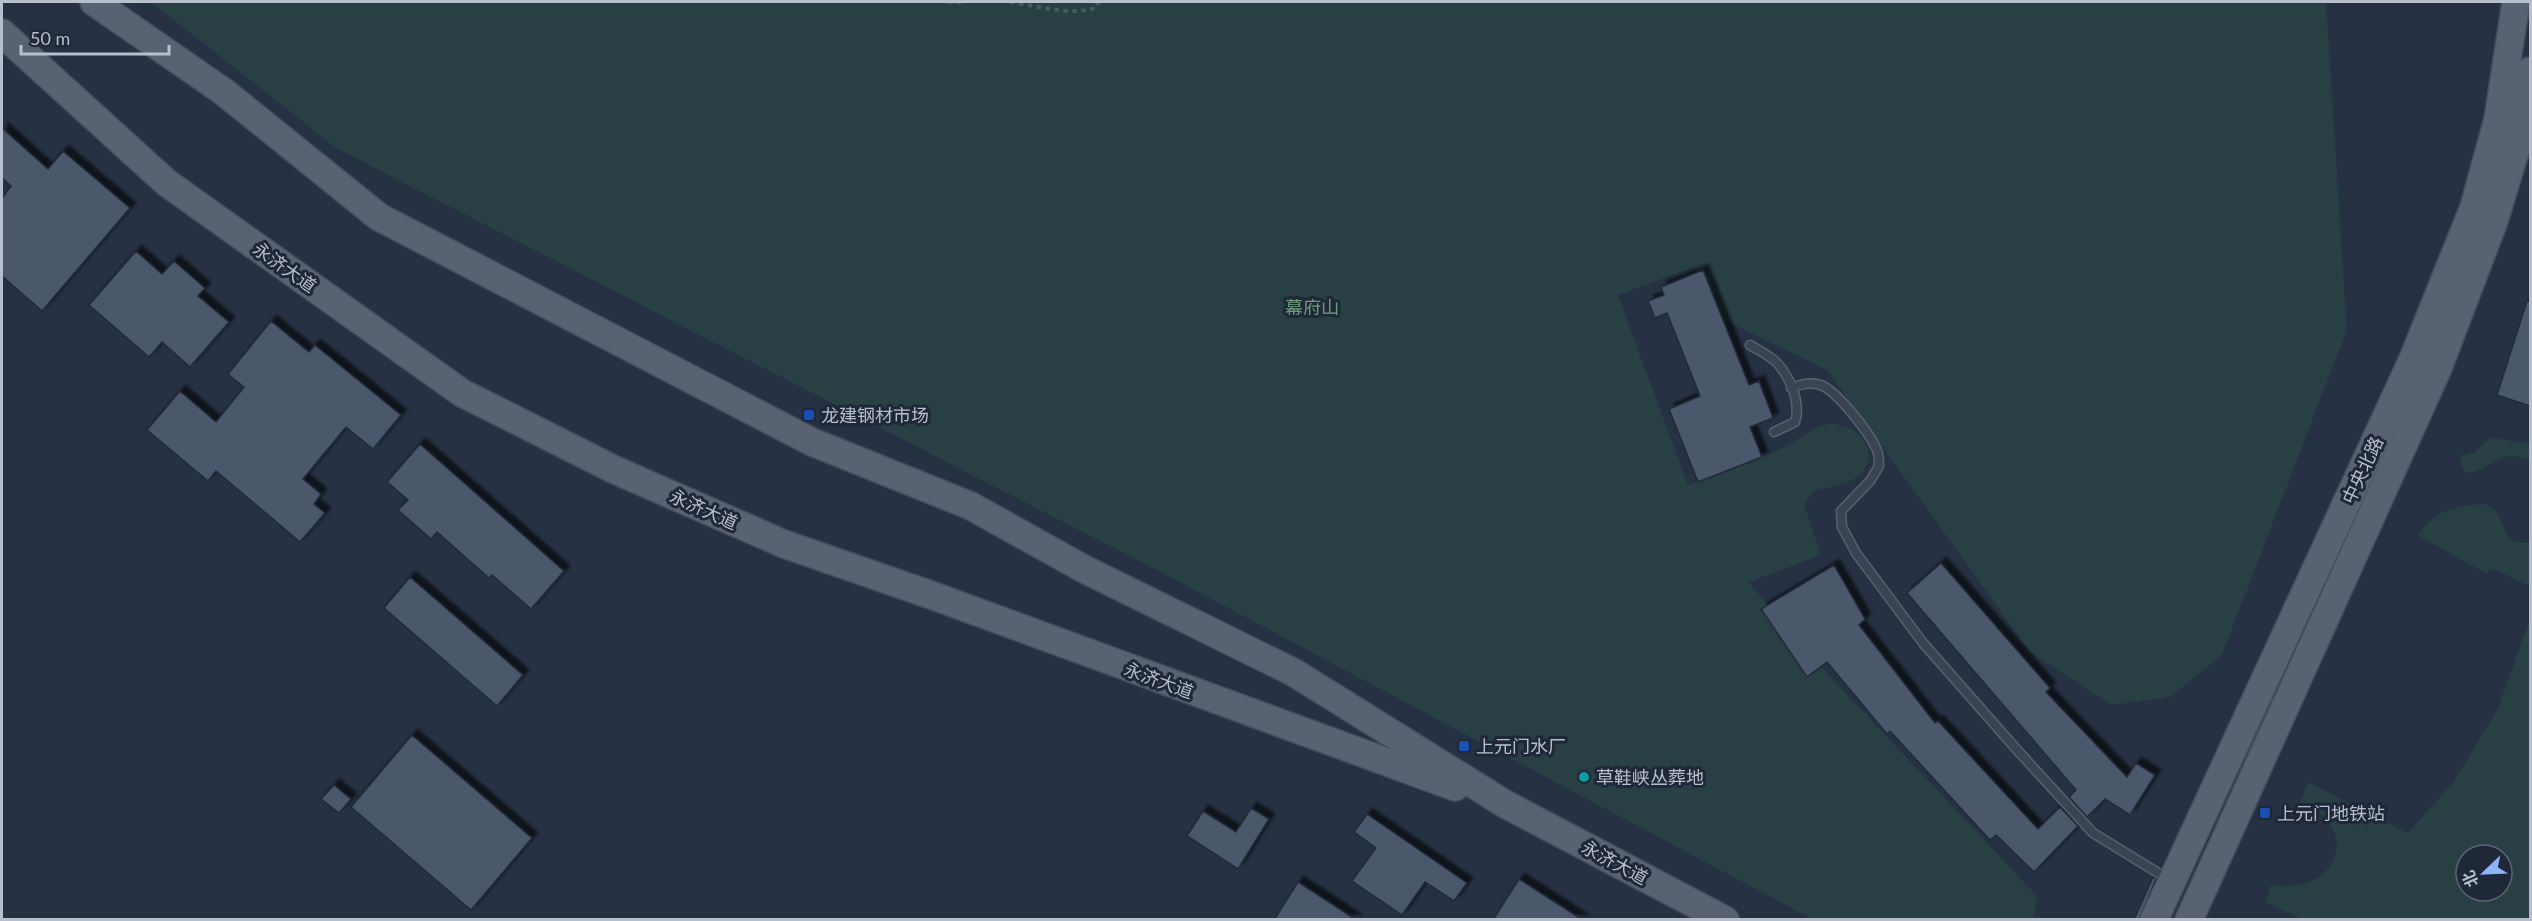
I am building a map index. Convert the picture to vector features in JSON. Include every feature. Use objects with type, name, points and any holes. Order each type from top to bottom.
[{"type":"main road","name":"永济大道","points":[[94,2],[224,92],[379,217],[812,442],[971,506],[1084,569],[1293,672],[1505,804],[1725,920]]},
{"type":"main road","name":"中央北路","points":[[2154,920],[2413,359],[2474,207],[2498,119],[2516,2]]},
{"type":"main road","name":"永济大道","points":[[2,33],[167,183],[462,393],[615,470],[784,544],[931,595],[1505,804]]},
{"type":"main road","name":"中央北路","points":[[2189,920],[2438,368],[2494,221],[2523,125],[2530,71]]},
{"type":"lane","points":[[1750,345],[1778,364],[1791,388],[1798,411],[1795,422],[1774,432]]},
{"type":"lane","points":[[1791,388],[1812,383],[1828,389],[1861,425],[1877,449],[1879,466],[1870,481],[1841,511],[1842,527],[1856,553],[1923,643],[2093,833],[2171,881]]},
{"type":"path","points":[[948,2],[963,2]]},
{"type":"path","points":[[1010,2],[1080,12],[1096,8],[1098,2]]},
{"type":"green space","name":"幕府山","points":[[151,2],[2326,2],[2347,330],[2222,655],[2170,697],[2112,705],[2030,652],[1827,370],[1725,320],[1694,267],[1618,295],[1688,485],[1779,450],[1812,430],[1825,425],[1840,425],[1849,428],[1867,446],[1868,462],[1860,475],[1848,482],[1814,491],[1804,505],[1821,555],[1749,582],[1805,650],[2037,896],[2033,919],[1812,919],[1174,579],[336,148]]},
{"type":"green space","points":[[2490,437],[2530,444],[2530,460],[2505,457],[2466,473],[2461,466],[2460,459],[2463,455],[2474,453]]},
{"type":"green space","points":[[2483,504],[2498,514],[2507,534],[2512,539],[2519,542],[2530,542],[2530,586],[2494,569],[2486,573],[2418,536],[2431,520],[2446,511]]},
{"type":"green space","points":[[2530,619],[2530,919],[2302,919],[2265,902],[2271,885],[2293,886],[2308,882],[2322,874],[2334,858],[2336,840],[2329,823],[2319,813],[2299,804],[2308,782],[2408,833],[2454,781],[2498,708]]},
{"type":"building","points":[[2,128],[48,169],[63,151],[130,208],[42,311],[2,276],[2,198],[11,186],[2,178]]},
{"type":"building","points":[[136,251],[162,274],[174,261],[205,288],[198,296],[229,322],[190,367],[162,342],[149,357],[89,305]]},
{"type":"building","points":[[1703,270],[1749,385],[1759,381],[1773,418],[1750,427],[1762,457],[1698,482],[1669,409],[1700,396],[1667,313],[1655,318],[1648,301],[1664,295],[1661,287]]},
{"type":"building","points":[[2527,301],[2530,302],[2530,406],[2497,395]]},
{"type":"building","points":[[271,321],[309,352],[315,345],[401,415],[373,449],[346,427],[303,479],[321,494],[314,504],[325,513],[300,542],[216,471],[208,481],[147,430],[180,391],[216,422],[244,387],[228,374]]},
{"type":"building","points":[[420,444],[564,571],[531,609],[492,575],[489,578],[437,532],[431,539],[398,510],[408,500],[387,482]]},
{"type":"building","points":[[1941,563],[2050,688],[2046,692],[2127,777],[2136,763],[2155,775],[2130,815],[2105,799],[2087,817],[2069,797],[2076,790],[1907,593]]},
{"type":"building","points":[[1834,565],[1865,619],[1859,625],[1935,723],[1938,721],[2038,829],[2060,807],[2078,826],[2034,872],[1996,835],[1990,840],[1890,731],[1887,734],[1827,662],[1807,677],[1761,609]]},
{"type":"building","points":[[410,577],[523,675],[497,706],[384,608]]},
{"type":"building","points":[[412,735],[532,838],[471,910],[351,807]]},
{"type":"building","points":[[334,785],[351,799],[339,813],[321,799]]},
{"type":"building","points":[[1251,808],[1269,819],[1238,869],[1187,836],[1203,811],[1236,832]]},
{"type":"building","points":[[1367,814],[1467,883],[1454,901],[1425,882],[1402,915],[1352,881],[1376,848],[1354,832]]},
{"type":"building","points":[[2153,877],[2156,879],[2139,920],[2134,920]]},
{"type":"building","points":[[1519,879],[1583,920],[1493,920]]},
{"type":"building","points":[[1298,882],[1335,906],[1356,920],[1274,920]]},
{"type":"place","name":"龙建钢材市场","points":[[809,415]]},
{"type":"place","name":"上元门水厂","points":[[1464,746]]},
{"type":"place","name":"草鞋峡丛葬地","points":[[1584,777]]},
{"type":"place","name":"上元门地铁站","points":[[2265,813]]}]
